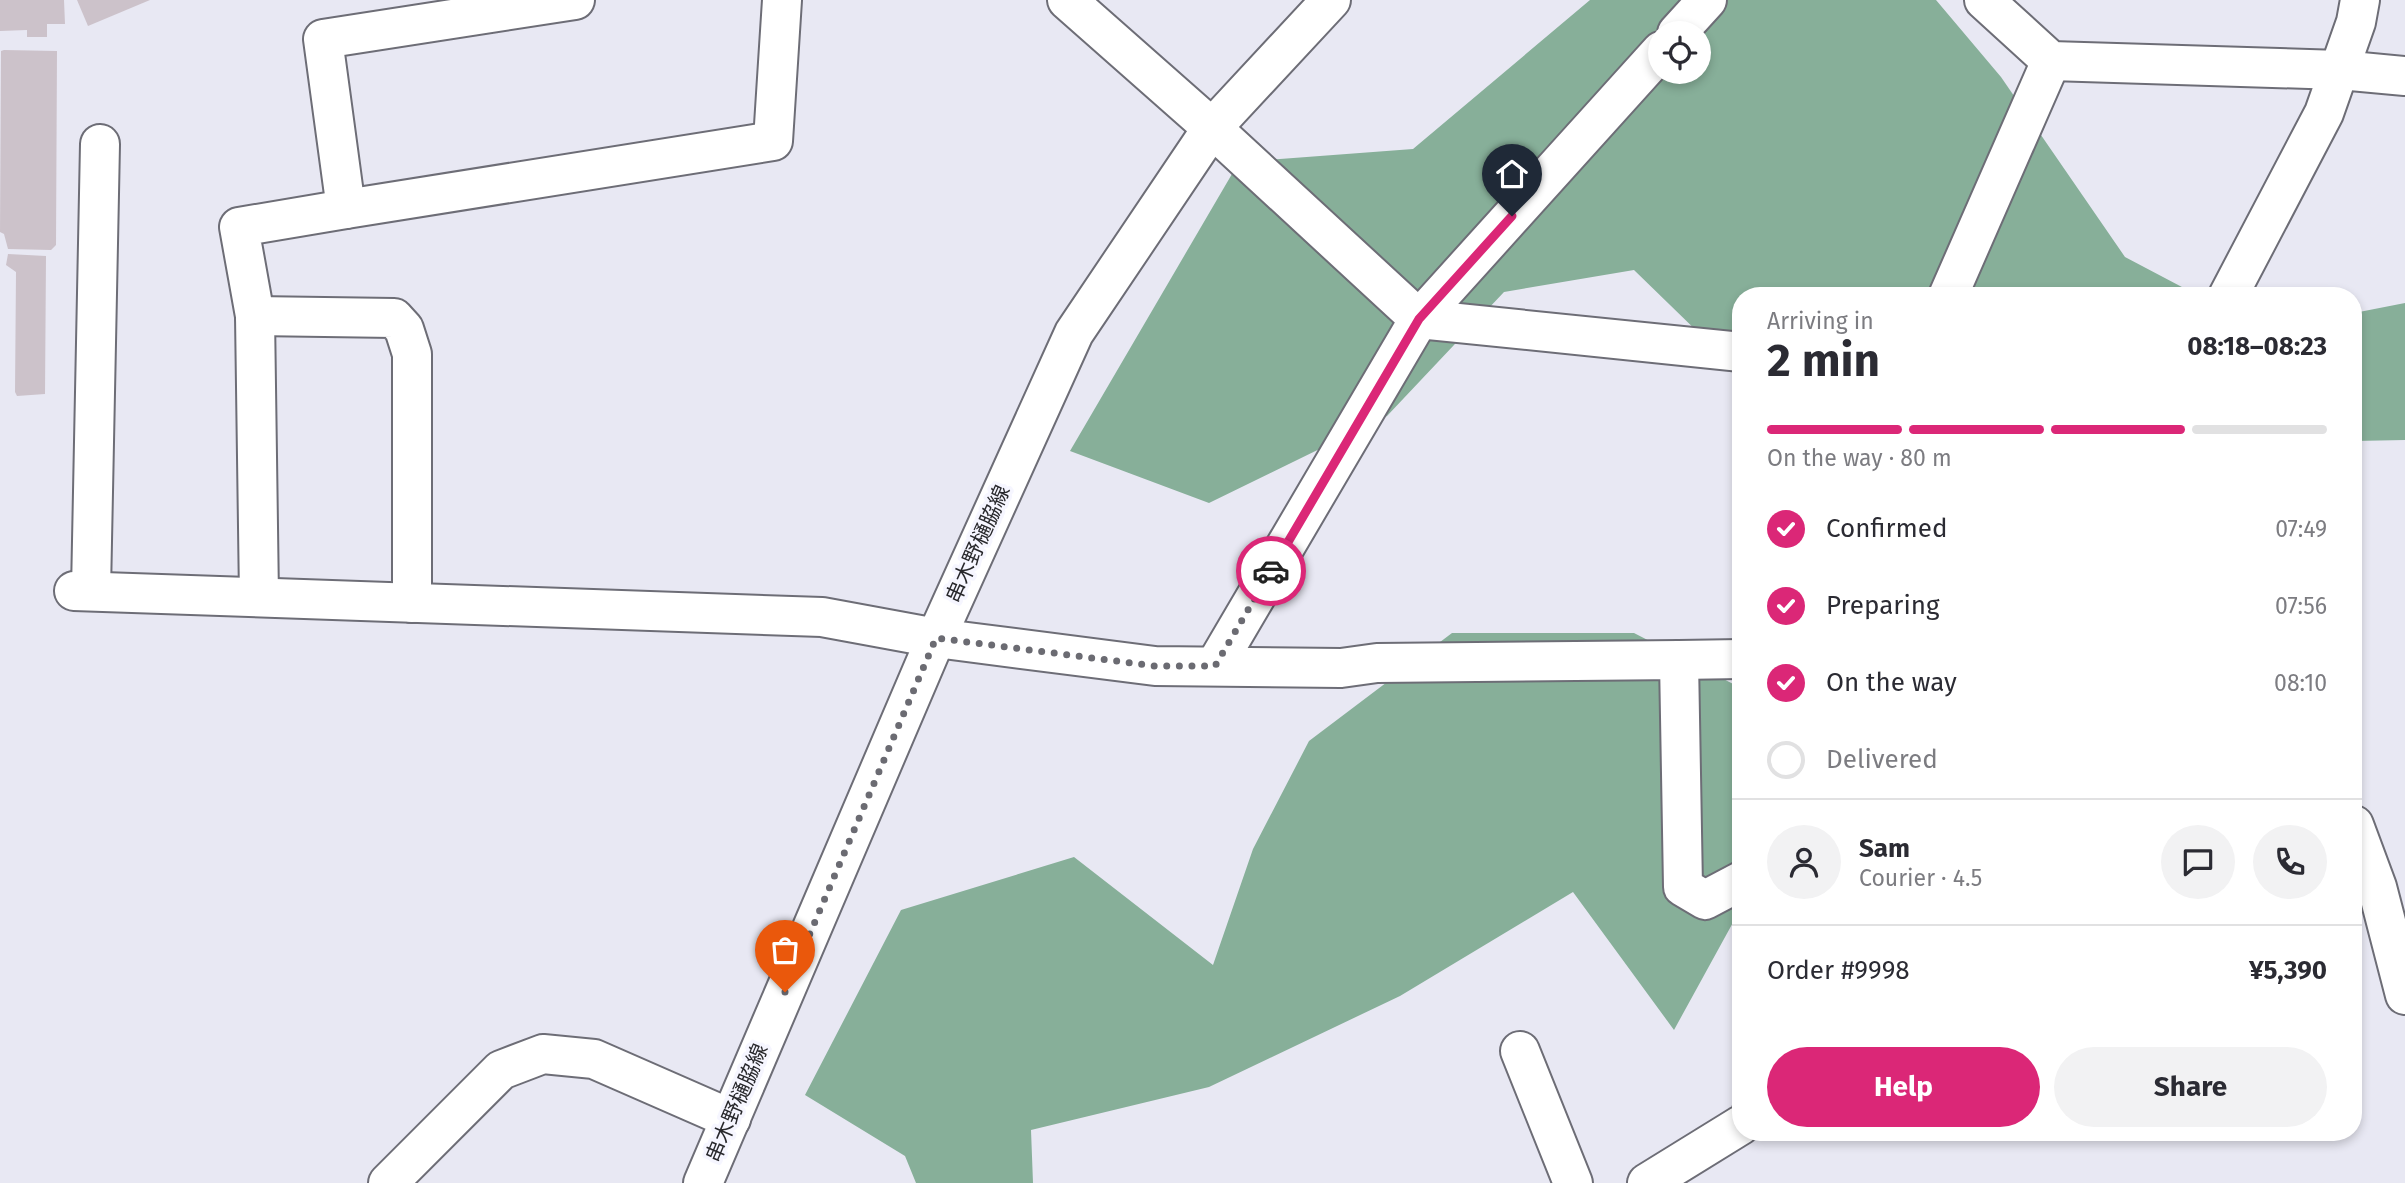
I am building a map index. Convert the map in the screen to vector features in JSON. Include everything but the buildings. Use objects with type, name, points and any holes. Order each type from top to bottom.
[{"type":"street","points":[[346,209],[323,39],[575,0]]},
{"type":"street","points":[[259,597],[255,316],[239,227],[772,141],[782,0]]},
{"type":"street","points":[[1067,0],[1212,128],[1419,319],[1732,351]]},
{"type":"street","name":"串木野樋脇線","points":[[703,1183],[936,638],[1074,333],[1212,128],[1331,0]]},
{"type":"street","points":[[1688,21],[1707,0]]},
{"type":"street","points":[[1984,0],[2051,61],[2340,70],[2405,76]]},
{"type":"street","points":[[2233,287],[2324,113],[2356,22],[2360,0]]},
{"type":"street","points":[[1952,287],[2051,61]]},
{"type":"street","points":[[1215,666],[1419,319],[1648,65]]},
{"type":"street","points":[[100,144],[83,591],[822,617],[936,638],[1155,666],[1341,668],[1377,663],[1732,659]]},
{"type":"street","points":[[255,316],[394,318],[404,328],[412,354],[412,603]]},
{"type":"street","points":[[1679,660],[1683,887],[1705,900],[1732,886]]},
{"type":"street","points":[[2362,847],[2377,887],[2403,977]]},
{"type":"street","points":[[1520,1051],[1573,1183]]},
{"type":"street","points":[[388,1183],[501,1070],[543,1054],[594,1059],[730,1119]]},
{"type":"street","points":[[1647,1183],[1732,1131]]},
{"type":"green space","points":[[1590,0],[1936,0],[2001,77],[2125,257],[2182,287],[1732,287],[1732,365],[1634,270],[1504,292],[1387,416],[1209,503],[1070,451],[1239,162],[1413,149]]},
{"type":"green space","points":[[2405,303],[2405,440],[2362,441],[2362,311]]},
{"type":"green space","points":[[1452,633],[1634,633],[1732,683],[1732,924],[1674,1030],[1573,892],[1400,996],[1209,1087],[1031,1130],[1033,1183],[916,1183],[905,1156],[805,1095],[901,910],[1074,857],[1213,965],[1253,849],[1309,741]]},
{"type":"way so far","points":[[785,992],[936,638],[1155,666],[1215,666],[1271,571]]},
{"type":"route","points":[[1271,571],[1419,319],[1512,216]]}]
